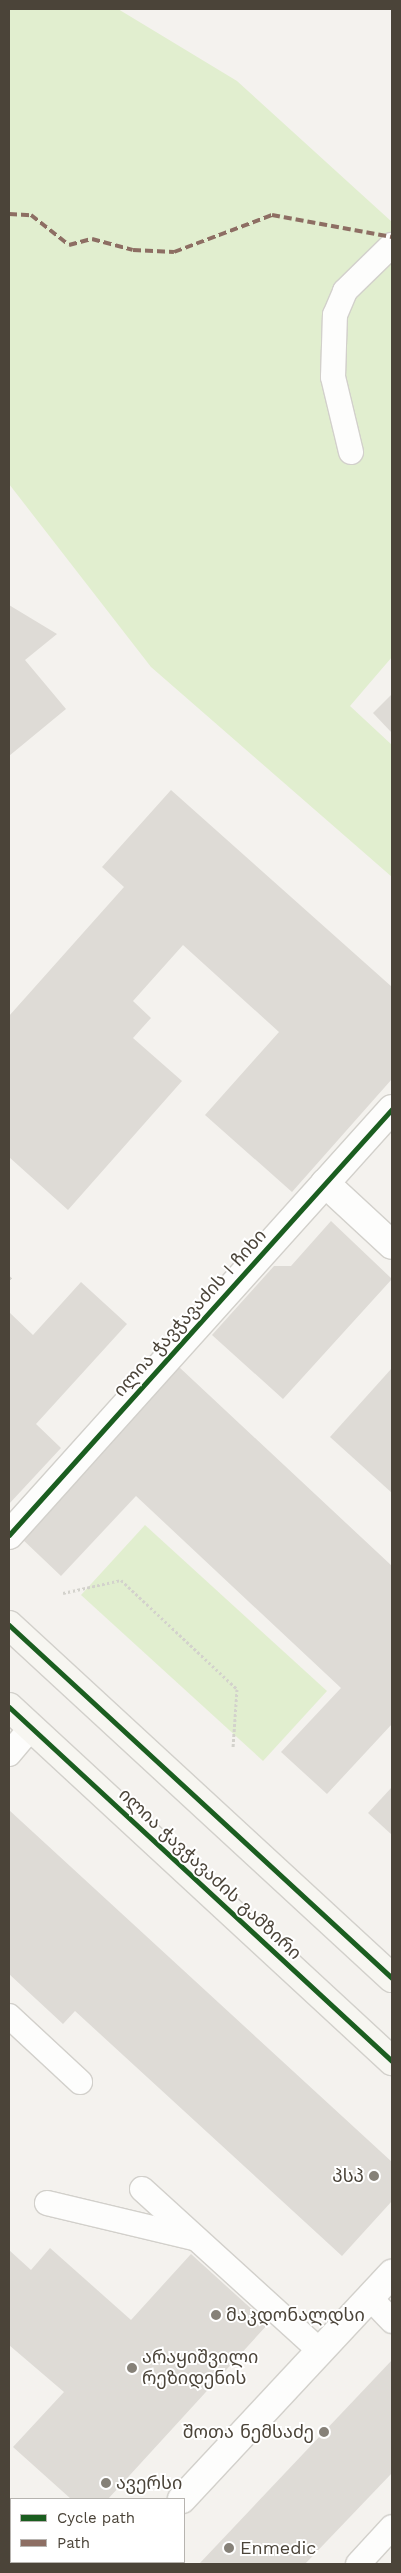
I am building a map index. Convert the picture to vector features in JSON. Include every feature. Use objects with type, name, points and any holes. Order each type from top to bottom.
[{"type":"main road","points":[[9,1625],[392,1978]]},
{"type":"main road","name":"ილია ჭავჭავაძის გამზირი","points":[[9,1708],[392,2061]]},
{"type":"street","name":"ილია ჭავჭავაძის I ჩიხი","points":[[9,1535],[392,1109]]},
{"type":"street","points":[[325,1183],[392,1245]]},
{"type":"street","points":[[183,2498],[392,2274]]},
{"type":"lane","points":[[351,452],[333,377],[335,315],[345,292],[392,245]]},
{"type":"lane","points":[[9,1754],[31,1728]]},
{"type":"lane","points":[[9,2016],[80,2082]]},
{"type":"lane","points":[[142,2189],[320,2351]]},
{"type":"lane","points":[[47,2203],[196,2238]]},
{"type":"lane","points":[[370,2298],[392,2321]]},
{"type":"lane","points":[[358,2564],[392,2527]]},
{"type":"path","points":[[9,1277],[12,1280]]},
{"type":"path","points":[[63,1593],[121,1580],[237,1688],[233,1747]]},
{"type":"green space","points":[[9,9],[118,9],[237,81],[392,222],[392,657],[350,706],[392,745],[392,877],[151,667],[9,484]]},
{"type":"green space","points":[[145,1525],[327,1691],[263,1761],[81,1595]]},
{"type":"building","points":[[9,605],[57,634],[25,660],[66,709],[9,756]]},
{"type":"building","points":[[392,694],[392,733],[373,713]]},
{"type":"building","points":[[171,790],[392,987],[392,1079],[292,1192],[205,1115],[279,1032],[183,945],[133,1001],[151,1018],[133,1038],[182,1081],[68,1210],[9,1157],[9,1016],[124,887],[102,867]]},
{"type":"building","points":[[331,1221],[392,1279],[283,1399],[212,1335],[274,1266],[291,1266]]},
{"type":"building","points":[[81,1282],[127,1324],[36,1424],[61,1448],[9,1504],[9,1312],[33,1335]]},
{"type":"building","points":[[179,1367],[392,1566],[392,1724],[327,1794],[281,1752],[341,1688],[136,1496],[61,1576],[20,1537]]},
{"type":"building","points":[[392,1368],[392,1493],[330,1437]]},
{"type":"building","points":[[392,1787],[392,1835],[368,1813]]},
{"type":"building","points":[[9,1810],[392,2162],[392,2201],[342,2256],[75,2011],[63,2024],[9,1974]]},
{"type":"building","name":"არაყიშვილი რეზიდენის","points":[[50,2248],[131,2320],[191,2254],[268,2324],[109,2498],[70,2498],[13,2447],[64,2392],[9,2345],[9,2250],[31,2270]]},
{"type":"building","points":[[392,2360],[392,2473],[305,2564],[199,2564]]},
{"type":"building","points":[[9,2524],[10,2563],[34,2564],[9,2564]]},
{"type":"marked path","points":[[9,214],[31,215],[69,245],[92,239],[133,250],[174,252],[272,215],[392,237]]},
{"type":"cycle path","points":[[9,1535],[392,1109]]},
{"type":"cycle path","points":[[9,1625],[392,1978]]},
{"type":"cycle path","points":[[9,1707],[392,2061]]},
{"type":"place","name":"პსპ","points":[[374,2176]]},
{"type":"place","name":"მაკდონალდსი","points":[[216,2315]]},
{"type":"place","name":"არაყიშვილი რეზიდენის","points":[[132,2368]]},
{"type":"place","name":"შოთა ნემსაძე","points":[[324,2432]]},
{"type":"place","name":"ავერსი","points":[[106,2483]]},
{"type":"place","name":"Enmedic","points":[[229,2548]]}]
